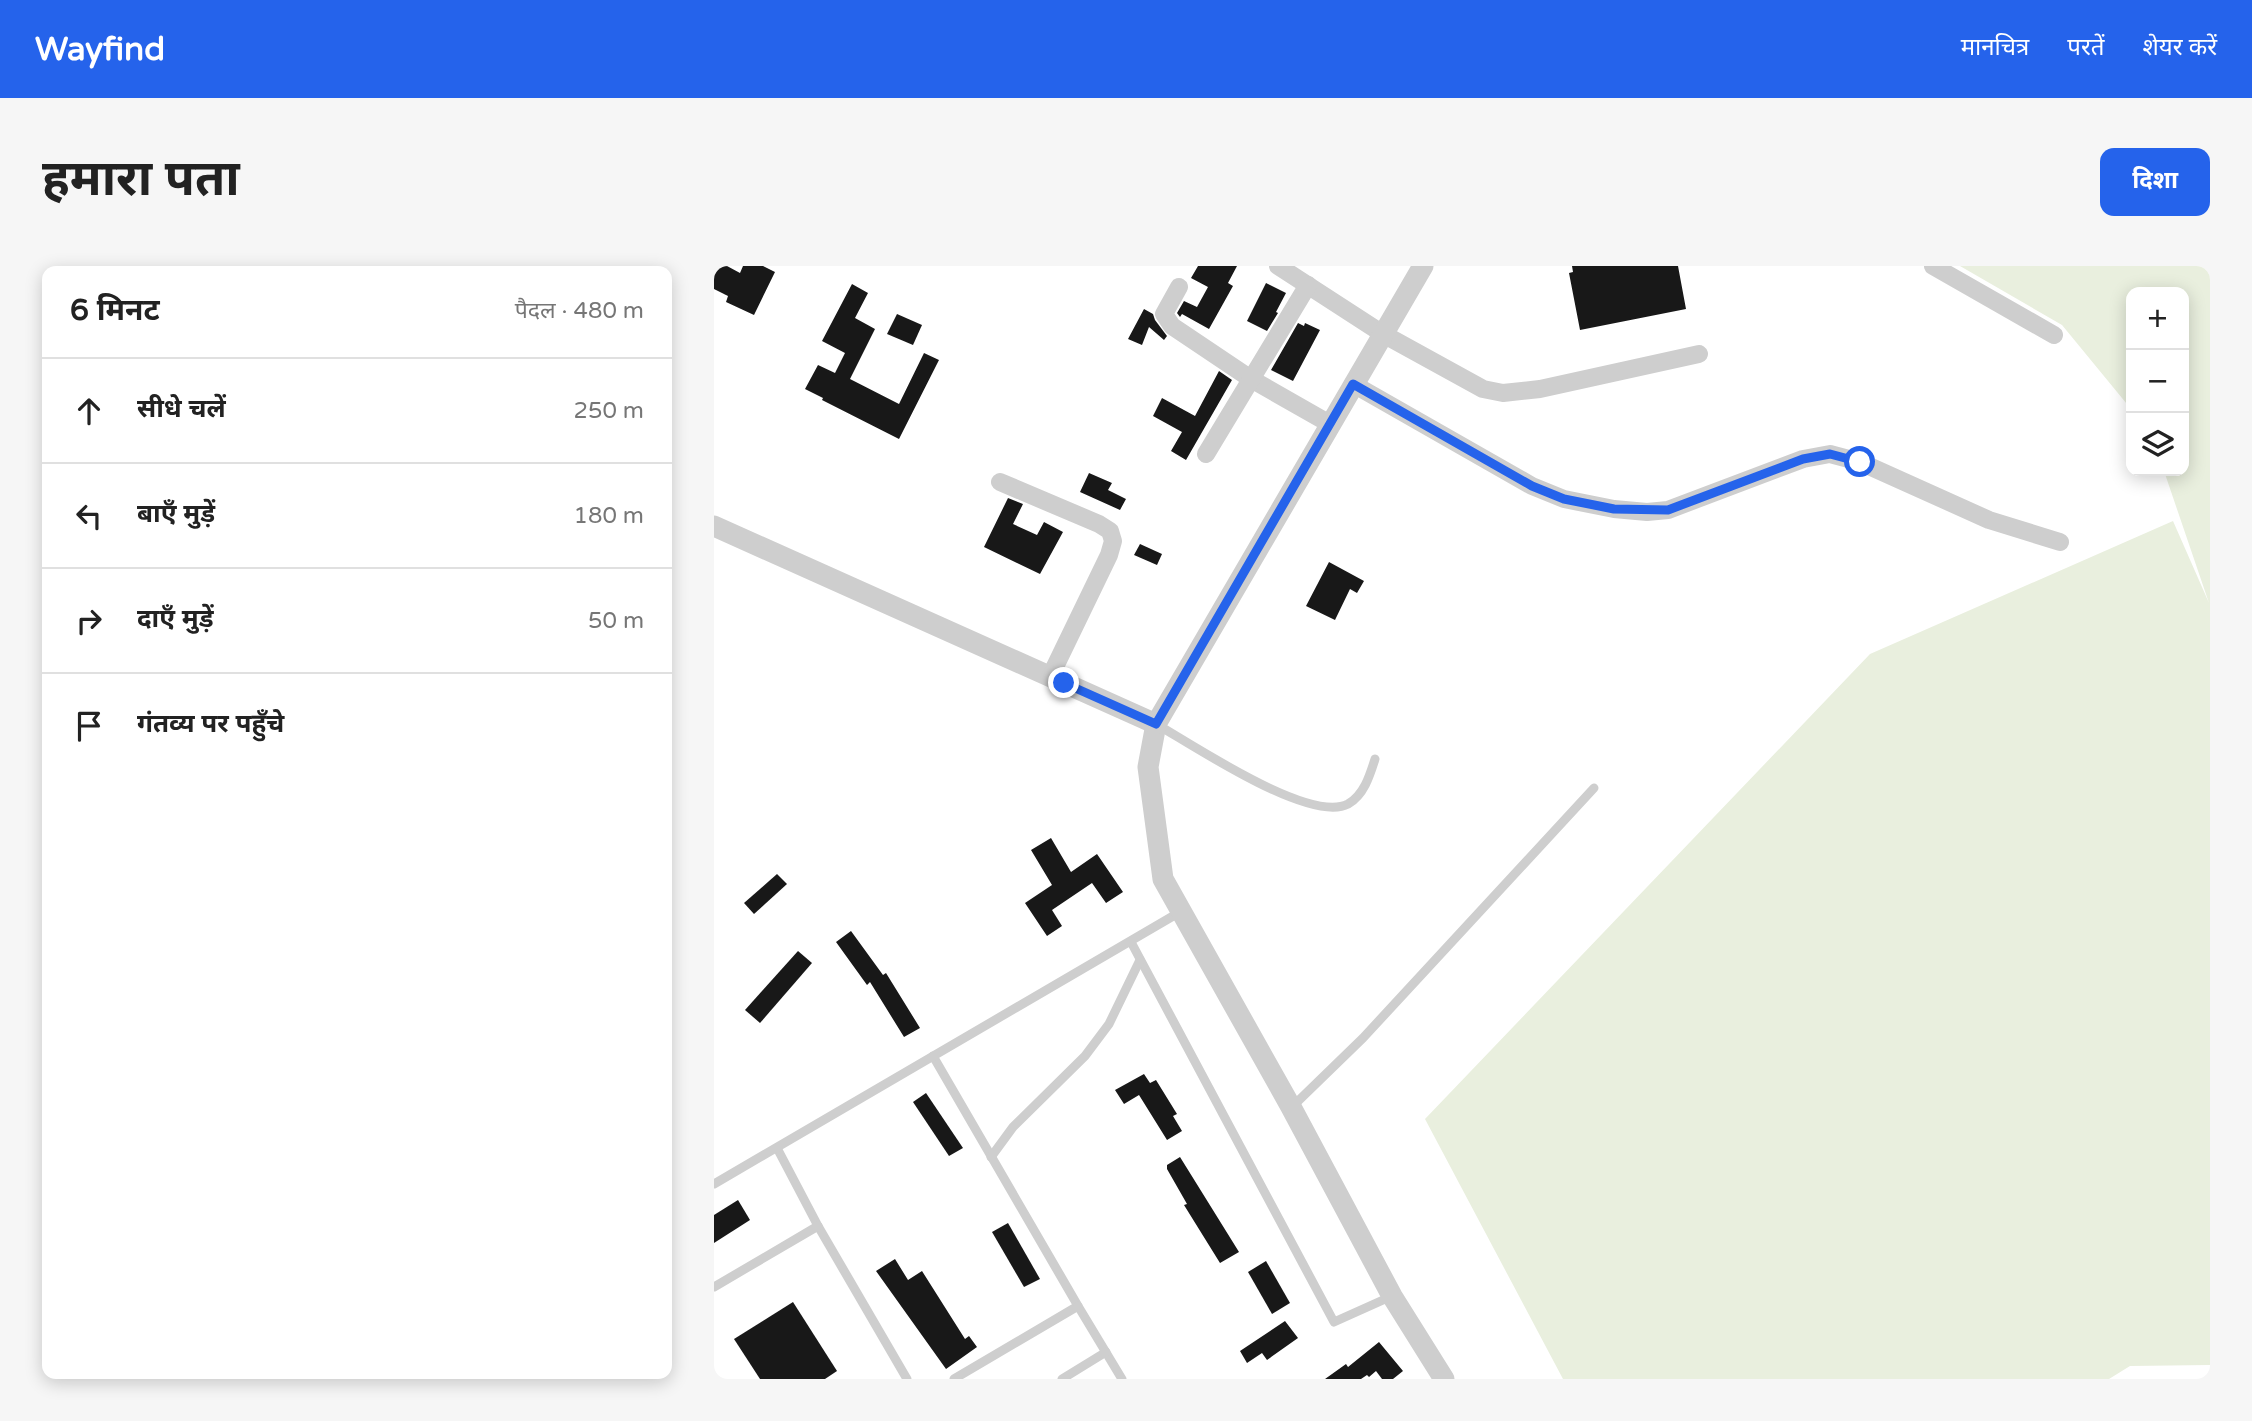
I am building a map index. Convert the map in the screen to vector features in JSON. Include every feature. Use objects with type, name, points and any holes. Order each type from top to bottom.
[{"type":"street","points":[[1278,266],[1383,334],[1483,389],[1503,393],[1540,389],[1699,354]]},
{"type":"street","points":[[1423,266],[1156,724],[1148,767],[1163,879],[1291,1107],[1392,1296],[1444,1379]]},
{"type":"street","points":[[1934,266],[2054,335]]},
{"type":"street","points":[[1206,454],[1308,285]]},
{"type":"street","points":[[1179,287],[1164,314],[1172,326],[1251,379],[1330,424]]},
{"type":"street","points":[[1353,384],[1532,486],[1564,499],[1614,509],[1668,510],[1803,459],[1830,454],[1860,462],[1989,520],[2060,542]]},
{"type":"street","points":[[1000,482],[1099,524],[1110,531],[1113,541],[1109,555],[1050,677]]},
{"type":"street","points":[[714,526],[1156,724]]},
{"type":"lane","points":[[1156,724],[1279,794],[1321,807],[1348,804],[1367,783],[1375,759]]},
{"type":"lane","points":[[1291,1107],[1363,1038],[1594,788]]},
{"type":"lane","points":[[714,1184],[1181,911]]},
{"type":"lane","points":[[1130,942],[1334,1322],[1392,1296]]},
{"type":"lane","points":[[991,1157],[1013,1128],[1085,1056],[1109,1024],[1140,960]]},
{"type":"lane","points":[[933,1056],[1122,1379]]},
{"type":"lane","points":[[777,1148],[818,1226],[907,1379]]},
{"type":"lane","points":[[714,1287],[818,1226]]},
{"type":"lane","points":[[954,1379],[1078,1306]]},
{"type":"lane","points":[[1062,1379],[1106,1352]]},
{"type":"green space","points":[[1960,266],[2210,266],[2210,1365],[2130,1366],[2109,1379],[1563,1379],[1425,1119],[1870,654],[2173,521],[2209,603],[2166,476],[2189,476],[2189,287],[2126,287],[2126,403],[2062,325]]},
{"type":"building","points":[[714,266],[727,266],[740,273],[743,266],[763,266],[775,272],[754,315],[726,302],[728,296],[714,289]]},
{"type":"building","points":[[1198,266],[1237,266],[1228,283],[1233,286],[1209,329],[1182,314],[1180,317],[1177,313],[1184,301],[1197,307],[1208,287],[1191,278]]},
{"type":"building","points":[[1572,266],[1678,266],[1686,309],[1580,330],[1569,273],[1573,272]]},
{"type":"building","points":[[1266,283],[1286,293],[1267,331],[1247,321]]},
{"type":"building","points":[[852,284],[868,293],[855,318],[875,329],[850,379],[899,404],[924,353],[939,360],[899,439],[805,389],[818,365],[835,373],[845,353],[822,341]]},
{"type":"building","points":[[1144,309],[1153,314],[1167,336],[1164,340],[1149,327],[1142,345],[1128,339]]},
{"type":"building","points":[[897,314],[922,325],[913,345],[887,334]]},
{"type":"building","points":[[1298,323],[1304,326],[1305,323],[1320,330],[1293,381],[1271,370]]},
{"type":"building","points":[[1219,371],[1232,380],[1186,460],[1171,451],[1182,432],[1153,416],[1162,398],[1195,416]]},
{"type":"building","points":[[1089,473],[1112,483],[1108,490],[1126,499],[1120,510],[1080,492]]},
{"type":"building","points":[[1008,498],[1023,504],[1013,524],[1037,535],[1044,522],[1063,532],[1040,574],[984,547]]},
{"type":"building","points":[[1140,544],[1162,554],[1157,565],[1134,555]]},
{"type":"building","points":[[1329,562],[1364,581],[1357,593],[1350,589],[1335,620],[1306,606]]},
{"type":"building","points":[[1051,838],[1071,872],[1097,854],[1123,892],[1106,903],[1092,883],[1052,910],[1062,926],[1047,936],[1025,903],[1052,885],[1031,850]]},
{"type":"building","points":[[777,874],[787,884],[754,914],[744,903]]},
{"type":"building","points":[[851,931],[883,975],[886,973],[920,1028],[904,1037],[870,982],[867,985],[836,942]]},
{"type":"building","points":[[798,951],[812,963],[760,1023],[745,1010]]},
{"type":"building","points":[[1144,1074],[1150,1083],[1156,1080],[1177,1114],[1173,1116],[1182,1131],[1167,1140],[1139,1095],[1124,1104],[1115,1090]]},
{"type":"building","points":[[926,1093],[963,1148],[949,1156],[913,1102]]},
{"type":"building","points":[[1180,1157],[1239,1252],[1220,1263],[1184,1205],[1187,1204],[1167,1169],[1167,1165]]},
{"type":"building","points":[[738,1200],[750,1220],[714,1243],[714,1215]]},
{"type":"building","points":[[1008,1223],[1040,1279],[1024,1287],[992,1232]]},
{"type":"building","points":[[895,1259],[908,1280],[922,1271],[965,1339],[969,1336],[977,1347],[946,1369],[876,1271]]},
{"type":"building","points":[[1266,1261],[1290,1303],[1272,1314],[1248,1272]]},
{"type":"building","points":[[793,1302],[837,1371],[825,1379],[760,1379],[734,1339]]},
{"type":"building","points":[[1285,1321],[1298,1338],[1267,1360],[1262,1353],[1247,1363],[1240,1351]]},
{"type":"building","points":[[1379,1342],[1403,1371],[1393,1379],[1382,1379],[1376,1371],[1361,1379],[1325,1379],[1346,1364],[1348,1367]]},
{"type":"route","points":[[1064,683],[1156,724],[1353,384],[1532,486],[1564,499],[1614,509],[1647,512],[1668,510],[1803,459],[1830,454],[1860,462]]}]
